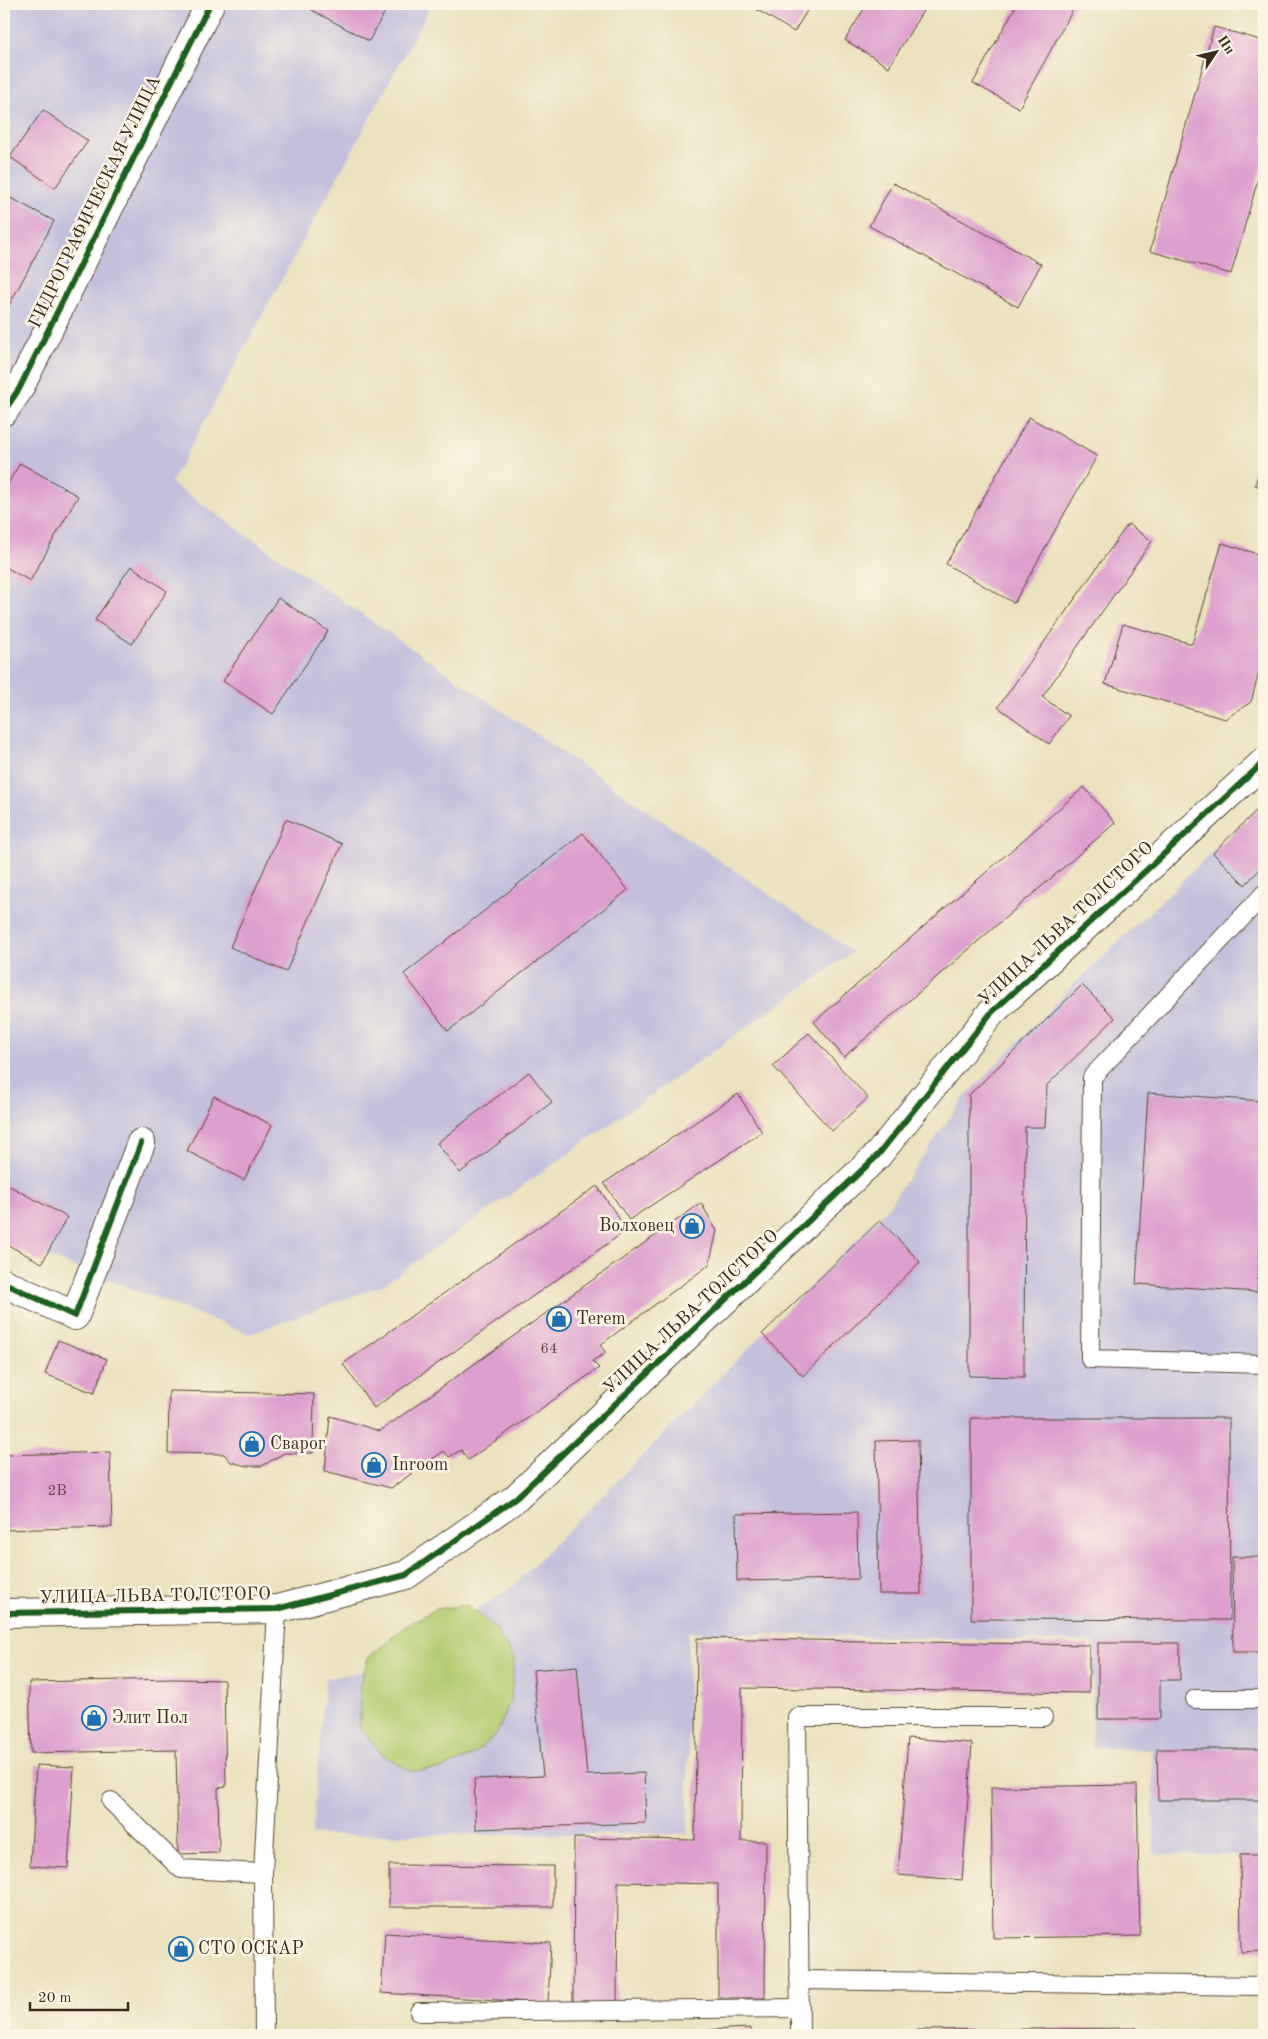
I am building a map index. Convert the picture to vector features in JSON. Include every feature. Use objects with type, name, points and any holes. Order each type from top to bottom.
[{"type":"street","name":"ГИДРОГРАФИЧЕСКАЯ УЛИЦА","points":[[4,411],[18,389],[210,4]]},
{"type":"street","name":"УЛИЦА ЛЬВА ТОЛСТОГО","points":[[4,1613],[277,1609],[406,1575],[516,1498],[878,1155],[990,1013],[1264,762]]},
{"type":"street","points":[[4,1283],[75,1316],[141,1142]]},
{"type":"lane","points":[[1264,894],[1092,1077],[1090,1359],[1264,1364]]},
{"type":"lane","points":[[264,2035],[263,1873],[277,1609]]},
{"type":"lane","points":[[1195,1700],[1264,1699]]},
{"type":"lane","points":[[800,2035],[797,1716],[1043,1717]]},
{"type":"lane","points":[[111,1801],[181,1869],[263,1873]]},
{"type":"lane","points":[[799,1980],[1264,1986]]},
{"type":"lane","points":[[419,2012],[799,2008]]},
{"type":"shaded area","points":[[4,4],[432,4],[171,483],[853,952],[383,1285],[250,1334],[4,1240]]},
{"type":"shaded area","points":[[1264,803],[1264,1855],[1154,1854],[1152,1750],[1092,1747],[1093,1642],[688,1632],[688,1834],[312,1835],[325,1679],[392,1665],[513,1586],[885,1211],[963,1099],[1075,983]]},
{"type":"green space","points":[[467,1605],[494,1627],[514,1658],[511,1699],[497,1734],[471,1756],[442,1769],[410,1771],[382,1754],[360,1728],[360,1685],[368,1658],[404,1627],[436,1609]]},
{"type":"building","points":[[313,4],[389,4],[369,41],[310,9]]},
{"type":"building","points":[[753,4],[811,4],[794,32],[751,6]]},
{"type":"building","points":[[867,4],[927,4],[889,67],[845,40]]},
{"type":"building","points":[[1017,4],[1076,4],[1019,108],[973,83]]},
{"type":"building","points":[[1214,27],[1264,41],[1264,158],[1231,274],[1150,251]]},
{"type":"building","points":[[43,110],[88,141],[55,188],[10,157]]},
{"type":"building","points":[[893,183],[1041,264],[1018,307],[869,226]]},
{"type":"building","points":[[11,198],[54,221],[4,315],[4,211]]},
{"type":"building","points":[[1029,417],[1097,456],[1014,603],[946,564]]},
{"type":"building","points":[[1264,455],[1264,488],[1255,485]]},
{"type":"building","points":[[20,463],[78,496],[30,581],[4,566],[4,490]]},
{"type":"building","points":[[1128,524],[1152,541],[1042,697],[1069,716],[1049,744],[998,707]]},
{"type":"building","points":[[1222,543],[1264,556],[1264,653],[1251,702],[1225,719],[1105,684],[1123,624],[1192,644]]},
{"type":"building","points":[[131,566],[167,591],[132,644],[95,620]]},
{"type":"building","points":[[278,598],[328,631],[273,714],[223,681]]},
{"type":"building","points":[[1084,787],[1115,823],[844,1057],[814,1022]]},
{"type":"building","points":[[1264,803],[1264,865],[1245,885],[1213,853]]},
{"type":"building","points":[[286,819],[342,844],[286,972],[230,947]]},
{"type":"building","points":[[583,833],[628,890],[448,1031],[404,974]]},
{"type":"building","points":[[1082,985],[1115,1018],[1047,1085],[1045,1127],[1025,1127],[1024,1377],[969,1376],[969,1095]]},
{"type":"building","points":[[809,1033],[868,1098],[832,1131],[773,1066]]},
{"type":"building","points":[[529,1072],[552,1102],[460,1173],[437,1143]]},
{"type":"building","points":[[1148,1093],[1264,1101],[1264,1185],[1257,1292],[1136,1284]]},
{"type":"building","points":[[738,1094],[762,1132],[629,1220],[604,1183]]},
{"type":"building","points":[[214,1096],[272,1125],[244,1180],[187,1151]]},
{"type":"building","points":[[4,1183],[67,1217],[42,1263],[4,1243]]},
{"type":"building","points":[[597,1186],[627,1230],[374,1408],[343,1364]]},
{"type":"building","points":[[701,1203],[717,1231],[709,1265],[600,1345],[606,1353],[592,1361],[599,1368],[468,1460],[461,1450],[449,1457],[444,1451],[391,1488],[325,1471],[330,1416],[380,1431]]},
{"type":"building","points":[[880,1220],[920,1262],[803,1376],[762,1334]]},
{"type":"building","points":[[58,1340],[107,1359],[94,1393],[45,1374]]},
{"type":"building","points":[[169,1391],[314,1394],[313,1453],[284,1453],[262,1466],[246,1466],[231,1462],[224,1454],[168,1453]]},
{"type":"building","points":[[971,1418],[1229,1418],[1230,1620],[971,1619]]},
{"type":"building","points":[[918,1440],[921,1594],[879,1594],[876,1441]]},
{"type":"building","points":[[110,1452],[112,1527],[4,1530],[4,1455]]},
{"type":"building","points":[[857,1512],[858,1579],[737,1581],[736,1514]]},
{"type":"building","points":[[1232,1557],[1264,1557],[1264,1652],[1233,1652]]},
{"type":"building","points":[[697,1638],[1089,1645],[1089,1693],[742,1688],[741,1841],[766,1841],[765,1998],[718,1998],[718,1884],[618,1882],[617,2005],[573,2004],[574,1838],[695,1840]]},
{"type":"building","points":[[1098,1643],[1180,1643],[1180,1680],[1160,1680],[1160,1719],[1098,1719]]},
{"type":"building","points":[[577,1666],[587,1775],[644,1773],[646,1823],[476,1829],[474,1779],[543,1776],[533,1670]]},
{"type":"building","points":[[174,1679],[224,1680],[226,1787],[218,1788],[219,1853],[178,1854],[176,1750],[31,1753],[29,1682]]},
{"type":"building","points":[[908,1738],[972,1743],[962,1880],[898,1875]]},
{"type":"building","points":[[1157,1749],[1264,1749],[1264,1800],[1158,1800]]},
{"type":"building","points":[[36,1765],[74,1767],[68,1868],[30,1866]]},
{"type":"building","points":[[1137,1785],[1140,1936],[993,1938],[991,1787]]},
{"type":"building","points":[[1240,1855],[1264,1855],[1264,1951],[1241,1952]]},
{"type":"building","points":[[389,1865],[553,1866],[553,1907],[389,1907]]},
{"type":"building","points":[[385,1933],[551,1943],[548,2003],[381,1993]]},
{"type":"building","points":[[751,2028],[751,2035],[637,2035],[637,2033]]},
{"type":"building","points":[[1137,2028],[1138,2035],[917,2035],[917,2030]]},
{"type":"cycle path","points":[[4,411],[19,389],[210,4]]},
{"type":"cycle path","points":[[4,1613],[277,1609],[406,1575],[516,1498],[878,1155],[991,1013],[1264,762]]},
{"type":"cycle path","points":[[4,1283],[75,1316],[141,1143]]},
{"type":"place","name":"Волховец","points":[[692,1226]]},
{"type":"place","name":"Terem","points":[[559,1319]]},
{"type":"place","name":"Сварог","points":[[252,1444]]},
{"type":"place","name":"Inroom","points":[[374,1465]]},
{"type":"place","name":"Элит Пол","points":[[94,1718]]},
{"type":"place","name":"СТО ОСКАР","points":[[181,1949]]}]
